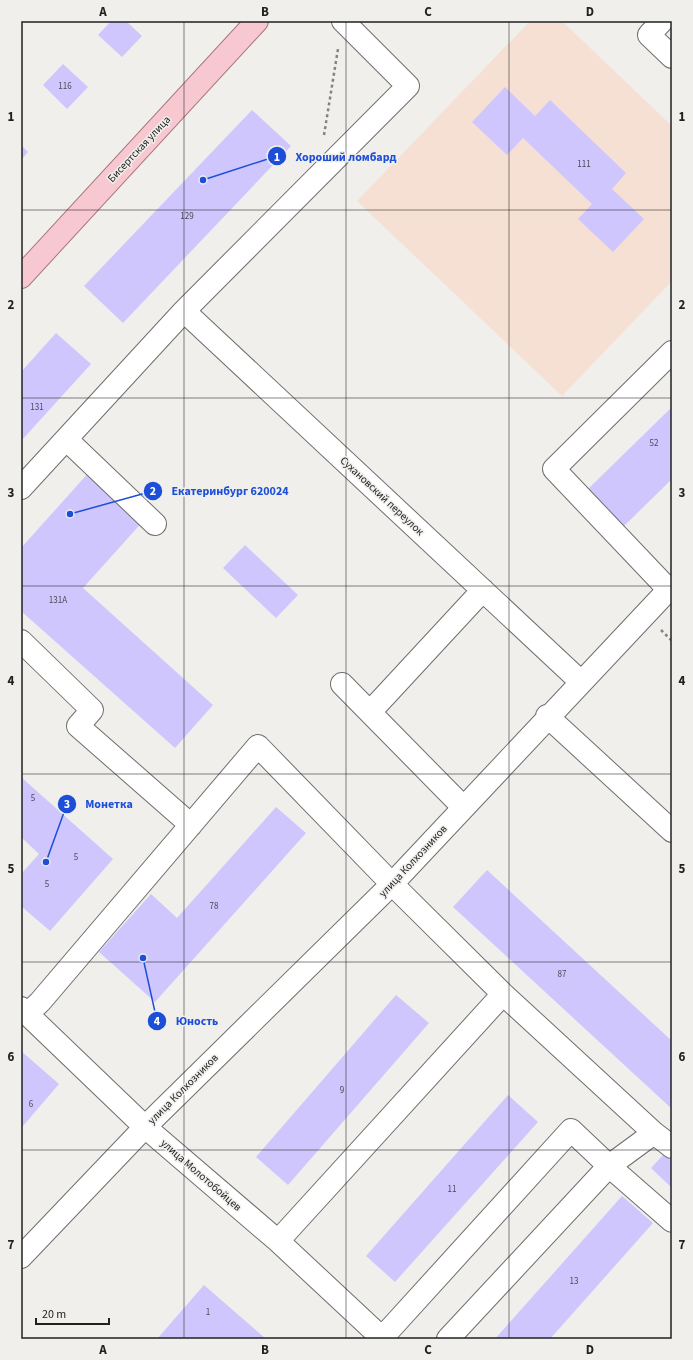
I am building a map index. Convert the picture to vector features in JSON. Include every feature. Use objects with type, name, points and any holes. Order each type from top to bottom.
[{"type":"main road","name":"Бисертская улица","points":[[21,277],[258,21]]},
{"type":"street","points":[[21,488],[184,311],[408,86],[343,21]]},
{"type":"street","points":[[662,21],[649,35],[672,57]]},
{"type":"street","name":"Сухановский переулок","points":[[184,311],[581,682]]},
{"type":"street","points":[[670,588],[554,469],[672,352]]},
{"type":"street","points":[[66,439],[155,524]]},
{"type":"street","name":"улица Колхозников","points":[[21,1257],[145,1127],[392,884],[548,716],[670,588]]},
{"type":"street","points":[[370,712],[483,590]]},
{"type":"street","points":[[21,641],[92,710],[78,726],[191,825]]},
{"type":"street","points":[[342,684],[463,807]]},
{"type":"street","points":[[548,716],[672,831]]},
{"type":"street","points":[[24,1011],[40,1002],[258,746],[392,884],[503,994],[654,1134],[672,1147]]},
{"type":"street","points":[[278,1241],[503,994]]},
{"type":"street","name":"улица Молотобойцев","points":[[24,1011],[145,1127],[278,1241],[382,1339]]},
{"type":"street","points":[[382,1339],[572,1130],[609,1166],[672,1221]]},
{"type":"street","points":[[448,1339],[609,1166],[654,1134]]},
{"type":"path","points":[[324,137],[339,44]]},
{"type":"shaded area","points":[[530,21],[562,21],[672,126],[672,281],[562,396],[357,201]]},
{"type":"building","points":[[111,21],[126,21],[142,36],[122,57],[98,35]]},
{"type":"building","points":[[63,64],[88,87],[67,109],[43,85]]},
{"type":"building","points":[[505,87],[535,116],[550,100],[626,173],[612,189],[644,219],[613,252],[578,219],[592,204],[523,138],[507,155],[472,122]]},
{"type":"building","points":[[252,110],[291,146],[123,323],[84,286]]},
{"type":"building","points":[[21,145],[28,152],[21,160]]},
{"type":"building","points":[[56,333],[91,364],[21,441],[21,372]]},
{"type":"building","points":[[672,407],[672,479],[624,526],[588,489]]},
{"type":"building","points":[[91,470],[145,519],[83,588],[213,705],[175,748],[21,611],[21,548]]},
{"type":"building","points":[[245,545],[298,595],[276,618],[223,568]]},
{"type":"building","points":[[21,777],[113,859],[50,931],[21,906],[21,874],[39,854],[21,837]]},
{"type":"building","points":[[276,807],[306,833],[155,1002],[99,952],[151,894],[177,918]]},
{"type":"building","points":[[487,870],[672,1041],[672,1109],[453,907]]},
{"type":"building","points":[[396,995],[429,1023],[288,1185],[256,1157]]},
{"type":"building","points":[[21,1051],[59,1084],[23,1126],[21,1124]]},
{"type":"building","points":[[508,1095],[538,1122],[395,1282],[366,1256]]},
{"type":"building","points":[[664,1154],[672,1161],[672,1188],[651,1168]]},
{"type":"building","points":[[622,1196],[653,1223],[550,1339],[495,1339]]},
{"type":"building","points":[[204,1285],[266,1339],[157,1339]]},
{"type":"place","name":"Хороший ломбард","points":[[203,180]]},
{"type":"place","name":"Екатеринбург 620024","points":[[70,514]]},
{"type":"place","name":"Монетка","points":[[46,862]]},
{"type":"place","name":"Юность","points":[[143,958]]}]
